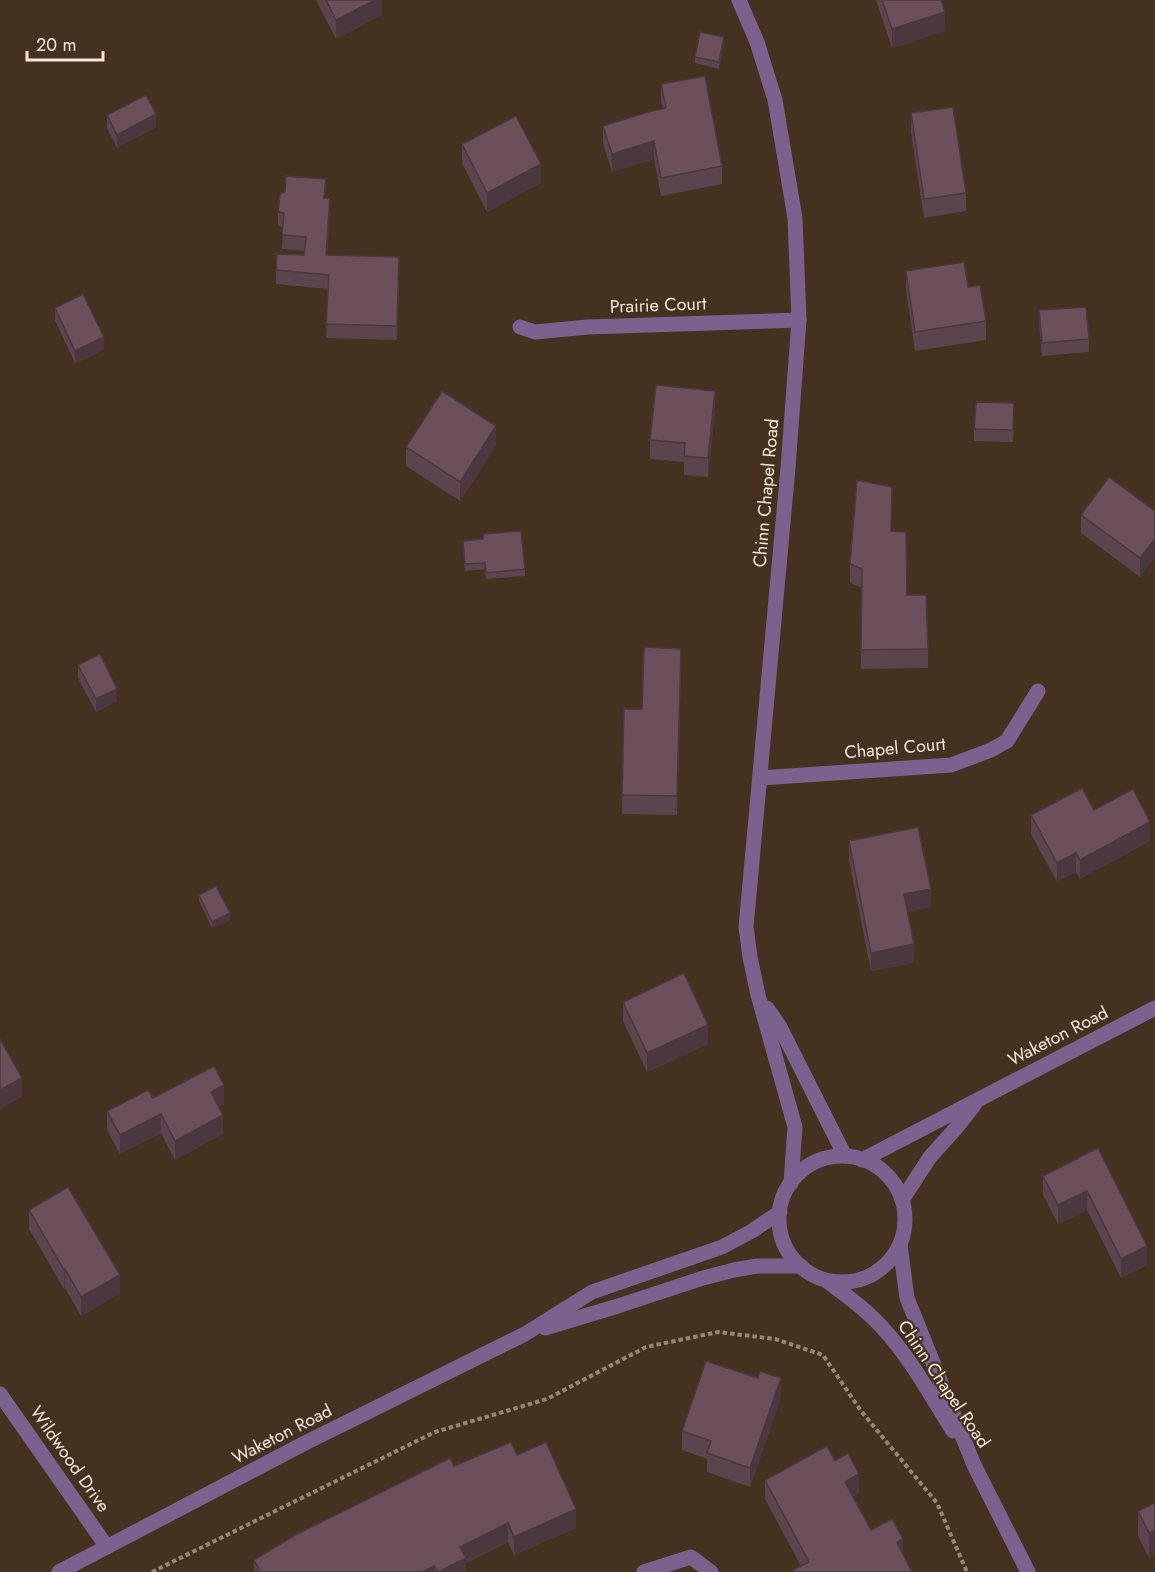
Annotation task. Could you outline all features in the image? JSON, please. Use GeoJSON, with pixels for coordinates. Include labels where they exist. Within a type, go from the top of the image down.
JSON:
{"type":"FeatureCollection","features":[{"type":"Feature","properties":{"kind":"street","name":"Chinn Chapel Road"},"geometry":{"type":"LineString","coordinates":[[740,0],[757,42],[774,100],[795,218],[799,320],[788,468],[746,927],[758,995],[795,1126],[791,1183]]}},
{"type":"Feature","properties":{"kind":"street","name":"Prairie Court"},"geometry":{"type":"LineString","coordinates":[[520,327],[536,332],[588,327],[799,320]]}},
{"type":"Feature","properties":{"kind":"street","name":"Chapel Court"},"geometry":{"type":"LineString","coordinates":[[760,777],[951,765],[992,750],[1008,741],[1038,691]]}},
{"type":"Feature","properties":{"kind":"street","name":"Chinn Chapel Road"},"geometry":{"type":"LineString","coordinates":[[758,995],[780,1027],[844,1156]]}},
{"type":"Feature","properties":{"kind":"street","name":"Waketon Road"},"geometry":{"type":"LineString","coordinates":[[862,1160],[1155,1008]]}},
{"type":"Feature","properties":{"kind":"street","name":"Waketon Road"},"geometry":{"type":"LineString","coordinates":[[902,1200],[930,1157],[978,1100]]}},
{"type":"Feature","properties":{"kind":"street"},"geometry":{"type":"LineString","coordinates":[[844,1156],[862,1160],[874,1164],[896,1186],[905,1215],[900,1245],[881,1269],[867,1276],[854,1281],[826,1280],[801,1266],[791,1256],[784,1243],[780,1228],[783,1197],[801,1171],[815,1163],[844,1156]]}},
{"type":"Feature","properties":{"kind":"street","name":"Waketon Road"},"geometry":{"type":"LineString","coordinates":[[59,1572],[305,1443],[525,1334],[592,1292],[722,1247],[752,1231],[780,1212]]}},
{"type":"Feature","properties":{"kind":"street","name":"Chinn Chapel Road"},"geometry":{"type":"LineString","coordinates":[[900,1245],[907,1298],[974,1464],[1028,1572]]}},
{"type":"Feature","properties":{"kind":"street","name":"Waketon Road"},"geometry":{"type":"LineString","coordinates":[[525,1334],[734,1270],[757,1266],[801,1266]]}},
{"type":"Feature","properties":{"kind":"street","name":"Chinn Chapel Road"},"geometry":{"type":"LineString","coordinates":[[826,1280],[873,1317],[893,1339],[916,1371],[974,1464]]}},
{"type":"Feature","properties":{"kind":"street","name":"Wildwood Drive"},"geometry":{"type":"LineString","coordinates":[[0,1394],[107,1547]]}},
{"type":"Feature","properties":{"kind":"street"},"geometry":{"type":"LineString","coordinates":[[644,1572],[691,1557],[711,1572]]}},
{"type":"Feature","properties":{"kind":"path"},"geometry":{"type":"LineString","coordinates":[[152,1572],[435,1432],[547,1400],[646,1347],[718,1332],[775,1339],[823,1355],[861,1411],[937,1503],[967,1572]]}},
{"type":"Feature","properties":{"kind":"building"},"geometry":{"type":"Polygon","coordinates":[[[326,0],[375,0],[336,20],[326,0]]]}},
{"type":"Feature","properties":{"kind":"building"},"geometry":{"type":"Polygon","coordinates":[[[882,0],[941,0],[945,12],[892,29],[882,0]]]}},
{"type":"Feature","properties":{"kind":"building"},"geometry":{"type":"Polygon","coordinates":[[[700,32],[724,37],[719,62],[695,57],[700,32]]]}},
{"type":"Feature","properties":{"kind":"building"},"geometry":{"type":"Polygon","coordinates":[[[705,76],[722,166],[661,178],[654,141],[612,154],[603,126],[666,108],[661,84],[705,76]]]}},
{"type":"Feature","properties":{"kind":"building"},"geometry":{"type":"Polygon","coordinates":[[[146,95],[156,114],[117,135],[107,115],[146,95]]]}},
{"type":"Feature","properties":{"kind":"building"},"geometry":{"type":"Polygon","coordinates":[[[953,107],[966,193],[924,199],[911,113],[953,107]]]}},
{"type":"Feature","properties":{"kind":"building"},"geometry":{"type":"Polygon","coordinates":[[[516,116],[541,164],[487,193],[462,144],[516,116]]]}},
{"type":"Feature","properties":{"kind":"building"},"geometry":{"type":"Polygon","coordinates":[[[286,176],[326,179],[324,198],[330,198],[326,255],[399,257],[397,326],[326,324],[329,275],[276,270],[277,254],[304,255],[306,237],[282,235],[284,213],[278,212],[280,194],[285,192],[286,176]]]}},
{"type":"Feature","properties":{"kind":"building"},"geometry":{"type":"Polygon","coordinates":[[[964,262],[968,287],[980,285],[986,321],[915,332],[906,271],[964,262]]]}},
{"type":"Feature","properties":{"kind":"building"},"geometry":{"type":"Polygon","coordinates":[[[83,294],[104,337],[75,351],[55,308],[83,294]]]}},
{"type":"Feature","properties":{"kind":"building"},"geometry":{"type":"Polygon","coordinates":[[[1086,307],[1089,339],[1042,343],[1039,310],[1086,307]]]}},
{"type":"Feature","properties":{"kind":"building"},"geometry":{"type":"Polygon","coordinates":[[[656,385],[715,391],[708,458],[684,456],[685,443],[650,440],[656,385]]]}},
{"type":"Feature","properties":{"kind":"building"},"geometry":{"type":"Polygon","coordinates":[[[442,391],[496,426],[460,482],[406,447],[442,391]]]}},
{"type":"Feature","properties":{"kind":"building"},"geometry":{"type":"Polygon","coordinates":[[[976,402],[1014,403],[1013,430],[974,429],[976,402]]]}},
{"type":"Feature","properties":{"kind":"building"},"geometry":{"type":"Polygon","coordinates":[[[1109,477],[1155,511],[1155,539],[1140,558],[1081,515],[1109,477]]]}},
{"type":"Feature","properties":{"kind":"building"},"geometry":{"type":"Polygon","coordinates":[[[857,480],[892,487],[891,531],[906,532],[907,595],[926,595],[928,649],[861,650],[862,569],[850,564],[857,480]]]}},
{"type":"Feature","properties":{"kind":"building"},"geometry":{"type":"Polygon","coordinates":[[[521,531],[525,569],[486,573],[485,563],[465,564],[463,541],[483,539],[483,534],[521,531]]]}},
{"type":"Feature","properties":{"kind":"building"},"geometry":{"type":"Polygon","coordinates":[[[644,647],[681,649],[677,796],[622,795],[624,709],[642,709],[644,647]]]}},
{"type":"Feature","properties":{"kind":"building"},"geometry":{"type":"Polygon","coordinates":[[[100,654],[117,689],[96,699],[78,665],[100,654]]]}},
{"type":"Feature","properties":{"kind":"building"},"geometry":{"type":"Polygon","coordinates":[[[1082,788],[1094,810],[1133,789],[1150,822],[1080,860],[1076,853],[1057,863],[1031,815],[1082,788]]]}},
{"type":"Feature","properties":{"kind":"building"},"geometry":{"type":"Polygon","coordinates":[[[918,827],[931,889],[904,894],[914,944],[871,953],[849,841],[918,827]]]}},
{"type":"Feature","properties":{"kind":"building"},"geometry":{"type":"Polygon","coordinates":[[[216,886],[230,913],[212,922],[199,895],[216,886]]]}},
{"type":"Feature","properties":{"kind":"building"},"geometry":{"type":"Polygon","coordinates":[[[684,973],[708,1025],[647,1053],[623,1002],[684,973]]]}},
{"type":"Feature","properties":{"kind":"building"},"geometry":{"type":"Polygon","coordinates":[[[0,1039],[22,1078],[0,1090],[0,1039]]]}},
{"type":"Feature","properties":{"kind":"building"},"geometry":{"type":"Polygon","coordinates":[[[214,1066],[224,1085],[211,1092],[223,1115],[175,1141],[161,1114],[120,1135],[107,1111],[148,1090],[153,1098],[214,1066]]]}},
{"type":"Feature","properties":{"kind":"building"},"geometry":{"type":"Polygon","coordinates":[[[1098,1148],[1147,1246],[1121,1259],[1087,1191],[1058,1205],[1043,1176],[1098,1148]]]}},
{"type":"Feature","properties":{"kind":"building"},"geometry":{"type":"Polygon","coordinates":[[[68,1187],[120,1275],[81,1297],[29,1210],[68,1187]]]}},
{"type":"Feature","properties":{"kind":"building"},"geometry":{"type":"Polygon","coordinates":[[[706,1361],[758,1378],[760,1371],[781,1378],[750,1468],[707,1453],[711,1441],[682,1431],[706,1361]]]}},
{"type":"Feature","properties":{"kind":"building"},"geometry":{"type":"Polygon","coordinates":[[[511,1442],[517,1455],[546,1442],[576,1509],[514,1537],[508,1523],[460,1547],[466,1558],[438,1572],[434,1566],[422,1572],[255,1572],[259,1569],[254,1560],[295,1535],[450,1458],[454,1466],[511,1442]]]}},
{"type":"Feature","properties":{"kind":"building"},"geometry":{"type":"Polygon","coordinates":[[[827,1446],[835,1461],[848,1453],[859,1474],[845,1482],[871,1530],[892,1519],[903,1539],[897,1542],[912,1572],[794,1572],[793,1570],[809,1562],[765,1480],[827,1446]]]}},
{"type":"Feature","properties":{"kind":"building"},"geometry":{"type":"Polygon","coordinates":[[[1155,1503],[1155,1530],[1149,1533],[1138,1511],[1155,1503]]]}}]}
